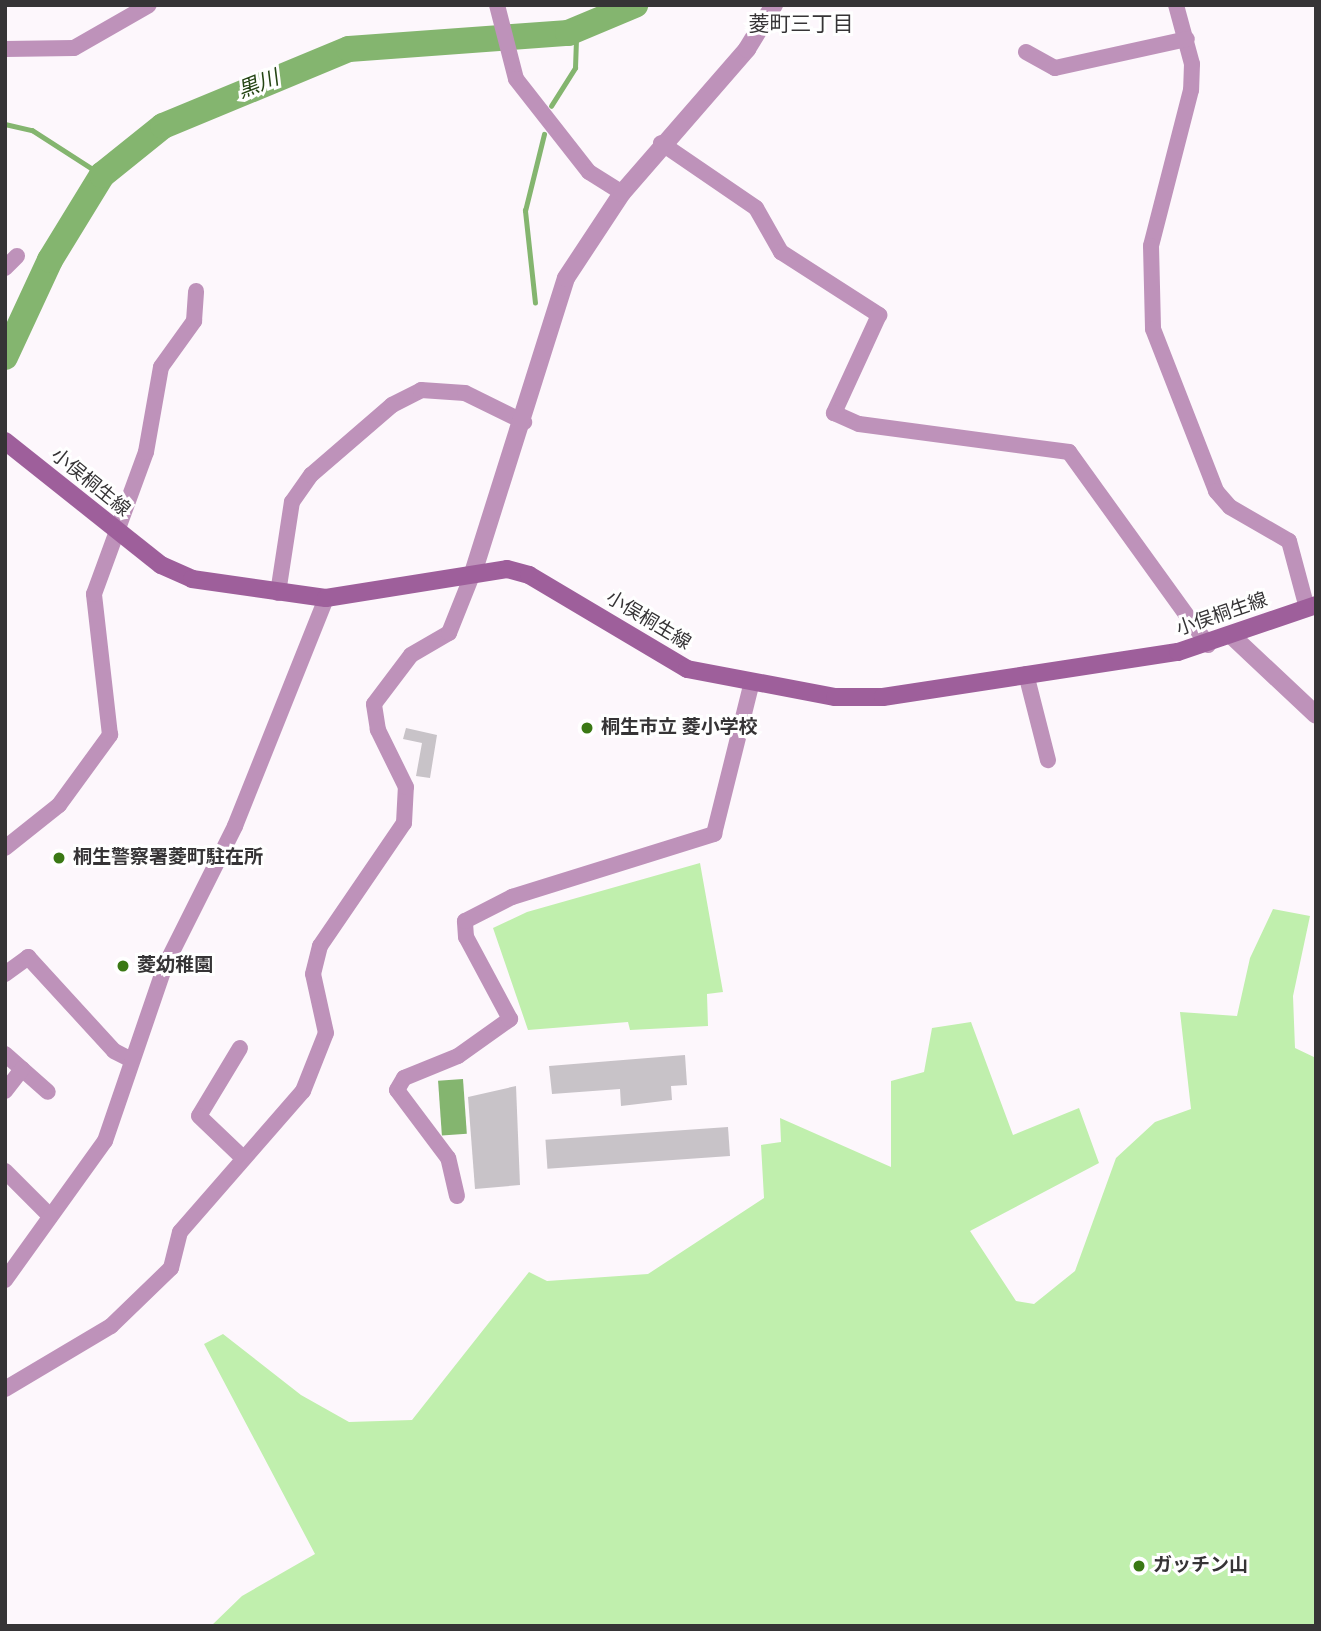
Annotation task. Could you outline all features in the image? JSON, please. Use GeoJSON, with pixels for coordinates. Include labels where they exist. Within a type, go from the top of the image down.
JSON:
{"type":"FeatureCollection","features":[{"type":"Feature","properties":{"kind":"main road","name":"小俣桐生線"},"geometry":{"type":"LineString","coordinates":[[5,441],[118,533],[176,573],[278,593],[326,598],[507,569],[529,575],[677,665],[751,686],[883,697],[1208,645],[1311,606]]}},
{"type":"Feature","properties":{"kind":"street"},"geometry":{"type":"LineString","coordinates":[[5,49],[74,48],[149,5]]}},
{"type":"Feature","properties":{"kind":"street"},"geometry":{"type":"LineString","coordinates":[[497,5],[498,30],[516,79],[589,172],[622,193]]}},
{"type":"Feature","properties":{"kind":"street"},"geometry":{"type":"LineString","coordinates":[[5,1389],[111,1326],[161,1278],[176,1259],[180,1232],[312,1075],[326,1034],[313,974],[320,946],[403,830],[406,787],[379,730],[374,704],[411,655],[449,633],[473,573],[524,422],[566,278],[622,193],[661,143],[747,49],[774,5]]}},
{"type":"Feature","properties":{"kind":"street"},"geometry":{"type":"LineString","coordinates":[[1176,5],[1187,39],[1191,90],[1152,246],[1153,329],[1216,491],[1230,508],[1289,541],[1311,606]]}},
{"type":"Feature","properties":{"kind":"street"},"geometry":{"type":"LineString","coordinates":[[1026,51],[1055,68],[1187,39]]}},
{"type":"Feature","properties":{"kind":"street"},"geometry":{"type":"LineString","coordinates":[[661,143],[756,208],[781,252],[879,315],[834,413],[859,424],[1069,452],[1208,645]]}},
{"type":"Feature","properties":{"kind":"street"},"geometry":{"type":"LineString","coordinates":[[5,268],[17,256]]}},
{"type":"Feature","properties":{"kind":"street"},"geometry":{"type":"LineString","coordinates":[[5,848],[59,805],[110,735],[93,603],[152,431],[160,367],[194,321],[196,291]]}},
{"type":"Feature","properties":{"kind":"street"},"geometry":{"type":"LineString","coordinates":[[278,593],[292,502],[312,475],[392,405],[421,390],[465,393],[524,422]]}},
{"type":"Feature","properties":{"kind":"street"},"geometry":{"type":"LineString","coordinates":[[5,1280],[105,1141],[164,965],[230,837],[326,598]]}},
{"type":"Feature","properties":{"kind":"street"},"geometry":{"type":"LineString","coordinates":[[1232,636],[1316,715]]}},
{"type":"Feature","properties":{"kind":"street"},"geometry":{"type":"LineString","coordinates":[[1027,674],[1048,760]]}},
{"type":"Feature","properties":{"kind":"street"},"geometry":{"type":"LineString","coordinates":[[457,1196],[448,1157],[397,1090],[404,1078],[458,1056],[510,1019],[466,937],[465,921],[512,897],[714,834],[751,686]]}},
{"type":"Feature","properties":{"kind":"street"},"geometry":{"type":"LineString","coordinates":[[5,974],[28,957],[114,1051],[132,1060]]}},
{"type":"Feature","properties":{"kind":"street"},"geometry":{"type":"LineString","coordinates":[[240,1048],[199,1116],[243,1158]]}},
{"type":"Feature","properties":{"kind":"street"},"geometry":{"type":"LineString","coordinates":[[5,1054],[48,1093]]}},
{"type":"Feature","properties":{"kind":"street"},"geometry":{"type":"LineString","coordinates":[[5,1091],[22,1069]]}},
{"type":"Feature","properties":{"kind":"street"},"geometry":{"type":"LineString","coordinates":[[5,1171],[50,1216]]}},
{"type":"Feature","properties":{"kind":"shaded area"},"geometry":{"type":"Polygon","coordinates":[[[700,863],[723,992],[707,994],[708,1026],[630,1030],[628,1022],[528,1030],[493,928],[527,912],[700,863]]]}},
{"type":"Feature","properties":{"kind":"shaded area"},"geometry":{"type":"Polygon","coordinates":[[[1273,909],[1310,916],[1293,996],[1295,1048],[1316,1058],[1316,1626],[211,1626],[242,1596],[315,1554],[204,1344],[223,1334],[301,1395],[349,1422],[412,1420],[529,1272],[547,1281],[648,1274],[764,1198],[761,1145],[781,1142],[780,1118],[891,1167],[891,1081],[924,1072],[932,1028],[971,1022],[1013,1135],[1079,1108],[1099,1163],[970,1231],[1016,1301],[1034,1304],[1075,1271],[1116,1158],[1155,1122],[1191,1109],[1180,1012],[1237,1016],[1250,958],[1273,909]]]}},
{"type":"Feature","properties":{"kind":"shaded area"},"geometry":{"type":"Polygon","coordinates":[[[463,1079],[467,1134],[442,1136],[438,1081],[463,1079]]]}},
{"type":"Feature","properties":{"kind":"building"},"geometry":{"type":"Polygon","coordinates":[[[406,728],[437,735],[430,778],[416,776],[422,743],[403,739],[406,728]]]}},
{"type":"Feature","properties":{"kind":"building"},"geometry":{"type":"Polygon","coordinates":[[[685,1055],[687,1085],[671,1086],[672,1100],[621,1106],[620,1089],[552,1094],[549,1066],[685,1055]]]}},
{"type":"Feature","properties":{"kind":"building"},"geometry":{"type":"Polygon","coordinates":[[[516,1086],[520,1185],[475,1189],[468,1097],[516,1086]]]}},
{"type":"Feature","properties":{"kind":"building"},"geometry":{"type":"Polygon","coordinates":[[[728,1127],[730,1156],[547,1169],[545,1140],[728,1127]]]}},
{"type":"Feature","properties":{"kind":"waterway","name":"黒川"},"geometry":{"type":"LineString","coordinates":[[5,357],[50,260],[102,175],[163,126],[349,49],[568,33],[635,5]]}},
{"type":"Feature","properties":{"kind":"waterway"},"geometry":{"type":"LineString","coordinates":[[551,106],[575,68],[576,31]]}},
{"type":"Feature","properties":{"kind":"waterway"},"geometry":{"type":"LineString","coordinates":[[5,124],[32,130],[102,175]]}},
{"type":"Feature","properties":{"kind":"waterway"},"geometry":{"type":"LineString","coordinates":[[535,303],[525,211],[544,134]]}},
{"type":"Feature","properties":{"kind":"place","name":"桐生市立 菱小学校"},"geometry":{"type":"Point","coordinates":[587,728]}},
{"type":"Feature","properties":{"kind":"place","name":"桐生警察署菱町駐在所"},"geometry":{"type":"Point","coordinates":[59,858]}},
{"type":"Feature","properties":{"kind":"place","name":"菱幼稚園"},"geometry":{"type":"Point","coordinates":[123,966]}},
{"type":"Feature","properties":{"kind":"place","name":"ガッチン山"},"geometry":{"type":"Point","coordinates":[1139,1566]}},
{"type":"Feature","properties":{"kind":"district","name":"菱町三丁目"},"geometry":{"type":"Point","coordinates":[801,24]}}]}
